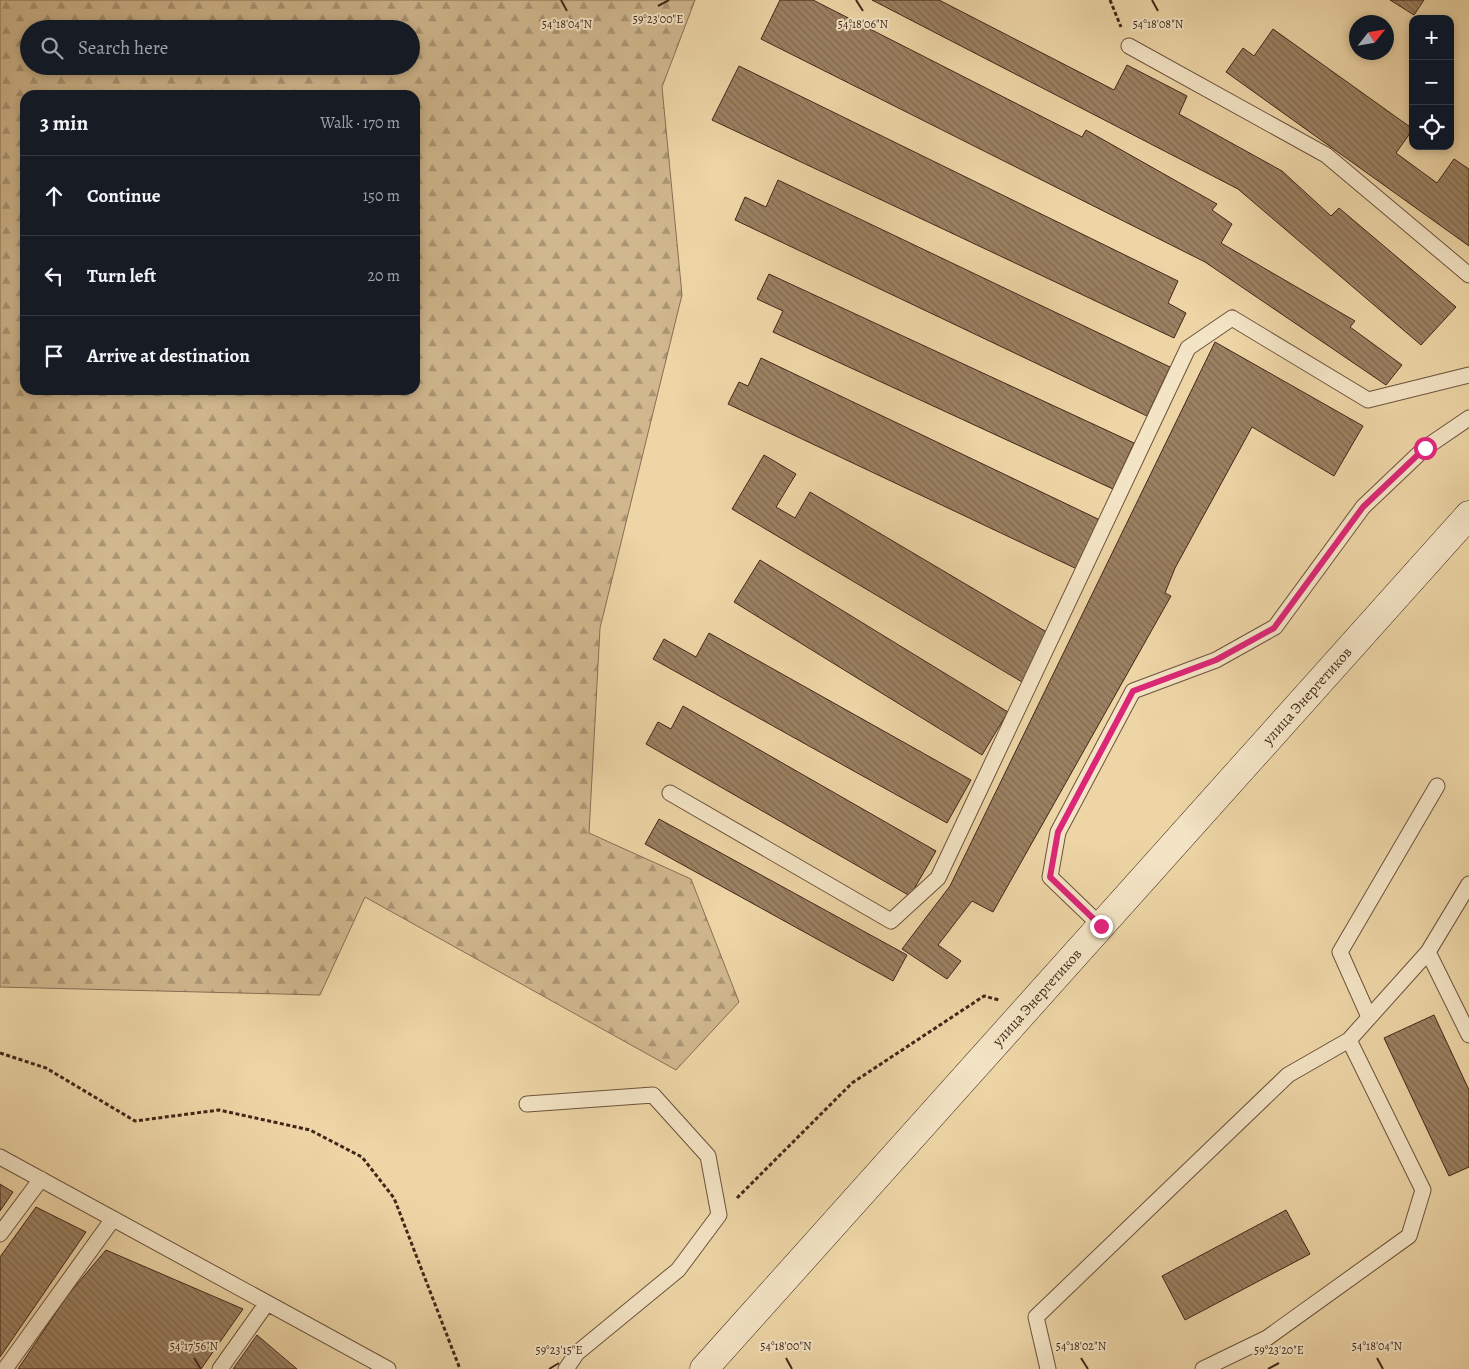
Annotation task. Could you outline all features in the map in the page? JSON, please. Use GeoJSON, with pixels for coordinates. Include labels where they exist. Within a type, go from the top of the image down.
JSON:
{"type":"FeatureCollection","features":[{"type":"Feature","properties":{"kind":"main road","name":"улица Энергетиков"},"geometry":{"type":"LineString","coordinates":[[704,1369],[1469,515]]}},
{"type":"Feature","properties":{"kind":"lane"},"geometry":{"type":"LineString","coordinates":[[1129,46],[1326,155],[1469,275]]}},
{"type":"Feature","properties":{"kind":"lane"},"geometry":{"type":"LineString","coordinates":[[670,793],[891,921],[938,878],[1188,348],[1232,318],[1368,400],[1469,375]]}},
{"type":"Feature","properties":{"kind":"lane"},"geometry":{"type":"LineString","coordinates":[[1101,926],[1050,877],[1058,832],[1133,691],[1216,660],[1274,628],[1363,507],[1425,448],[1469,418]]}},
{"type":"Feature","properties":{"kind":"lane"},"geometry":{"type":"LineString","coordinates":[[1369,1017],[1340,952],[1437,786]]}},
{"type":"Feature","properties":{"kind":"lane"},"geometry":{"type":"LineString","coordinates":[[1048,1369],[1036,1317],[1288,1075],[1349,1040],[1428,952],[1469,884]]}},
{"type":"Feature","properties":{"kind":"lane"},"geometry":{"type":"LineString","coordinates":[[1428,952],[1469,1035]]}},
{"type":"Feature","properties":{"kind":"lane"},"geometry":{"type":"LineString","coordinates":[[1203,1369],[1267,1338],[1409,1236],[1423,1190],[1349,1040]]}},
{"type":"Feature","properties":{"kind":"lane"},"geometry":{"type":"LineString","coordinates":[[527,1104],[653,1094],[708,1156],[719,1215],[678,1270],[577,1353],[566,1369]]}},
{"type":"Feature","properties":{"kind":"lane"},"geometry":{"type":"LineString","coordinates":[[0,1157],[388,1369]]}},
{"type":"Feature","properties":{"kind":"lane"},"geometry":{"type":"LineString","coordinates":[[0,1234],[41,1179]]}},
{"type":"Feature","properties":{"kind":"lane"},"geometry":{"type":"LineString","coordinates":[[5,1369],[113,1219]]}},
{"type":"Feature","properties":{"kind":"lane"},"geometry":{"type":"LineString","coordinates":[[220,1369],[267,1303]]}},
{"type":"Feature","properties":{"kind":"path"},"geometry":{"type":"LineString","coordinates":[[1110,0],[1129,46]]}},
{"type":"Feature","properties":{"kind":"path"},"geometry":{"type":"LineString","coordinates":[[719,1215],[852,1083],[984,996],[1028,1007]]}},
{"type":"Feature","properties":{"kind":"path"},"geometry":{"type":"LineString","coordinates":[[0,1053],[46,1068],[134,1121],[219,1110],[310,1130],[362,1157],[394,1198],[460,1369]]}},
{"type":"Feature","properties":{"kind":"green space"},"geometry":{"type":"Polygon","coordinates":[[[0,0],[695,0],[662,87],[682,295],[600,628],[589,833],[691,879],[739,1002],[676,1070],[365,897],[320,995],[0,987],[0,0]]]}},
{"type":"Feature","properties":{"kind":"building"},"geometry":{"type":"Polygon","coordinates":[[[780,0],[813,0],[1082,137],[1086,130],[1217,204],[1212,210],[1232,224],[1221,243],[1355,321],[1350,327],[1402,365],[1386,385],[1205,262],[761,39],[780,0]]]}},
{"type":"Feature","properties":{"kind":"building"},"geometry":{"type":"Polygon","coordinates":[[[872,0],[939,0],[1114,90],[1127,65],[1187,96],[1179,114],[1282,171],[1331,216],[1339,208],[1456,307],[1421,345],[1238,189],[872,0]]]}},
{"type":"Feature","properties":{"kind":"building"},"geometry":{"type":"Polygon","coordinates":[[[1390,0],[1424,0],[1414,15],[1390,0]]]}},
{"type":"Feature","properties":{"kind":"building"},"geometry":{"type":"Polygon","coordinates":[[[1273,29],[1409,126],[1409,135],[1396,153],[1437,183],[1454,159],[1469,169],[1469,246],[1226,72],[1243,48],[1254,56],[1273,29]]]}},
{"type":"Feature","properties":{"kind":"building"},"geometry":{"type":"Polygon","coordinates":[[[739,66],[1178,281],[1168,303],[1186,313],[1174,338],[712,120],[739,66]]]}},
{"type":"Feature","properties":{"kind":"building"},"geometry":{"type":"Polygon","coordinates":[[[778,180],[1170,367],[1147,416],[735,220],[745,197],[766,207],[778,180]]]}},
{"type":"Feature","properties":{"kind":"building"},"geometry":{"type":"Polygon","coordinates":[[[769,274],[1134,443],[1113,489],[773,332],[783,311],[757,299],[769,274]]]}},
{"type":"Feature","properties":{"kind":"building"},"geometry":{"type":"Polygon","coordinates":[[[1215,342],[1363,426],[1334,476],[1252,427],[1175,568],[1165,593],[1171,596],[993,912],[972,901],[938,945],[961,961],[947,979],[902,949],[950,886],[1215,342]]]}},
{"type":"Feature","properties":{"kind":"building"},"geometry":{"type":"Polygon","coordinates":[[[761,358],[1100,520],[1077,569],[728,404],[739,382],[748,386],[761,358]]]}},
{"type":"Feature","properties":{"kind":"building"},"geometry":{"type":"Polygon","coordinates":[[[764,455],[796,474],[776,507],[795,518],[810,492],[1050,634],[1022,682],[732,509],[764,455]]]}},
{"type":"Feature","properties":{"kind":"building"},"geometry":{"type":"Polygon","coordinates":[[[760,560],[1008,712],[982,755],[734,602],[760,560]]]}},
{"type":"Feature","properties":{"kind":"building"},"geometry":{"type":"Polygon","coordinates":[[[709,633],[971,780],[947,823],[653,659],[664,639],[696,657],[709,633]]]}},
{"type":"Feature","properties":{"kind":"building"},"geometry":{"type":"Polygon","coordinates":[[[683,706],[936,851],[910,896],[646,744],[658,722],[671,729],[683,706]]]}},
{"type":"Feature","properties":{"kind":"building"},"geometry":{"type":"Polygon","coordinates":[[[659,819],[907,955],[893,981],[645,844],[659,819]]]}},
{"type":"Feature","properties":{"kind":"building"},"geometry":{"type":"Polygon","coordinates":[[[1434,1015],[1469,1090],[1469,1167],[1449,1176],[1384,1038],[1434,1015]]]}},
{"type":"Feature","properties":{"kind":"building"},"geometry":{"type":"Polygon","coordinates":[[[0,1184],[13,1192],[0,1211],[0,1184]]]}},
{"type":"Feature","properties":{"kind":"building"},"geometry":{"type":"Polygon","coordinates":[[[36,1207],[86,1232],[0,1357],[0,1257],[36,1207]]]}},
{"type":"Feature","properties":{"kind":"building"},"geometry":{"type":"Polygon","coordinates":[[[1286,1210],[1310,1254],[1185,1320],[1162,1276],[1286,1210]]]}},
{"type":"Feature","properties":{"kind":"building"},"geometry":{"type":"Polygon","coordinates":[[[106,1250],[243,1309],[201,1369],[18,1369],[67,1296],[106,1250]]]}},
{"type":"Feature","properties":{"kind":"building"},"geometry":{"type":"Polygon","coordinates":[[[257,1335],[297,1369],[233,1369],[257,1335]]]}},
{"type":"Feature","properties":{"kind":"route"},"geometry":{"type":"LineString","coordinates":[[1101,926],[1050,877],[1058,832],[1133,691],[1216,660],[1274,628],[1363,507],[1425,448]]}}]}
